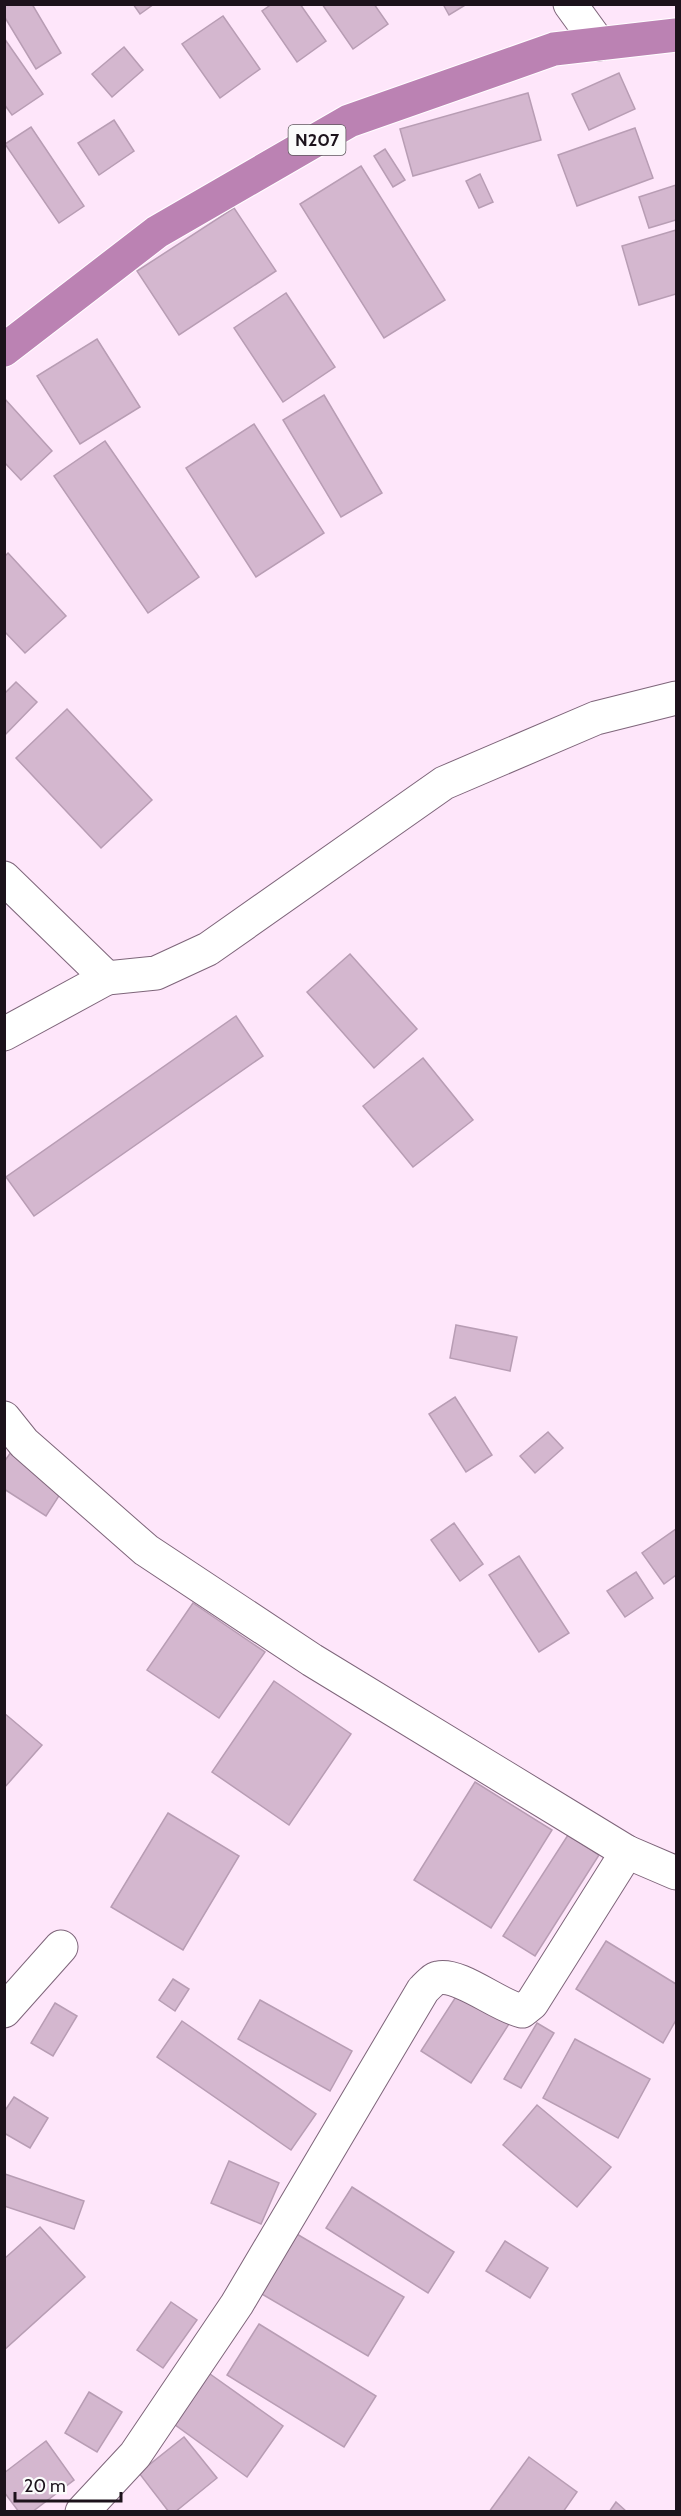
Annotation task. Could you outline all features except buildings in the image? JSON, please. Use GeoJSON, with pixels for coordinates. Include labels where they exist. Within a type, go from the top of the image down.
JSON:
{"type":"FeatureCollection","features":[{"type":"Feature","properties":{"kind":"highway","name":"N207"},"geometry":{"type":"LineString","coordinates":[[4,350],[157,232],[349,121],[554,49],[676,35]]}},
{"type":"Feature","properties":{"kind":"street"},"geometry":{"type":"LineString","coordinates":[[570,4],[599,44]]}},
{"type":"Feature","properties":{"kind":"street"},"geometry":{"type":"LineString","coordinates":[[4,1034],[107,978],[156,973],[208,949],[444,783],[596,718],[676,698]]}},
{"type":"Feature","properties":{"kind":"street"},"geometry":{"type":"LineString","coordinates":[[4,878],[107,978]]}},
{"type":"Feature","properties":{"kind":"street"},"geometry":{"type":"LineString","coordinates":[[4,1418],[24,1443],[146,1550],[312,1660],[627,1852],[676,1874]]}},
{"type":"Feature","properties":{"kind":"street"},"geometry":{"type":"LineString","coordinates":[[82,2511],[135,2455],[237,2304],[423,1990],[437,1978],[453,1978],[510,2008],[522,2011],[532,2003],[627,1852]]}},
{"type":"Feature","properties":{"kind":"street"},"geometry":{"type":"LineString","coordinates":[[4,2010],[61,1947]]}}]}
